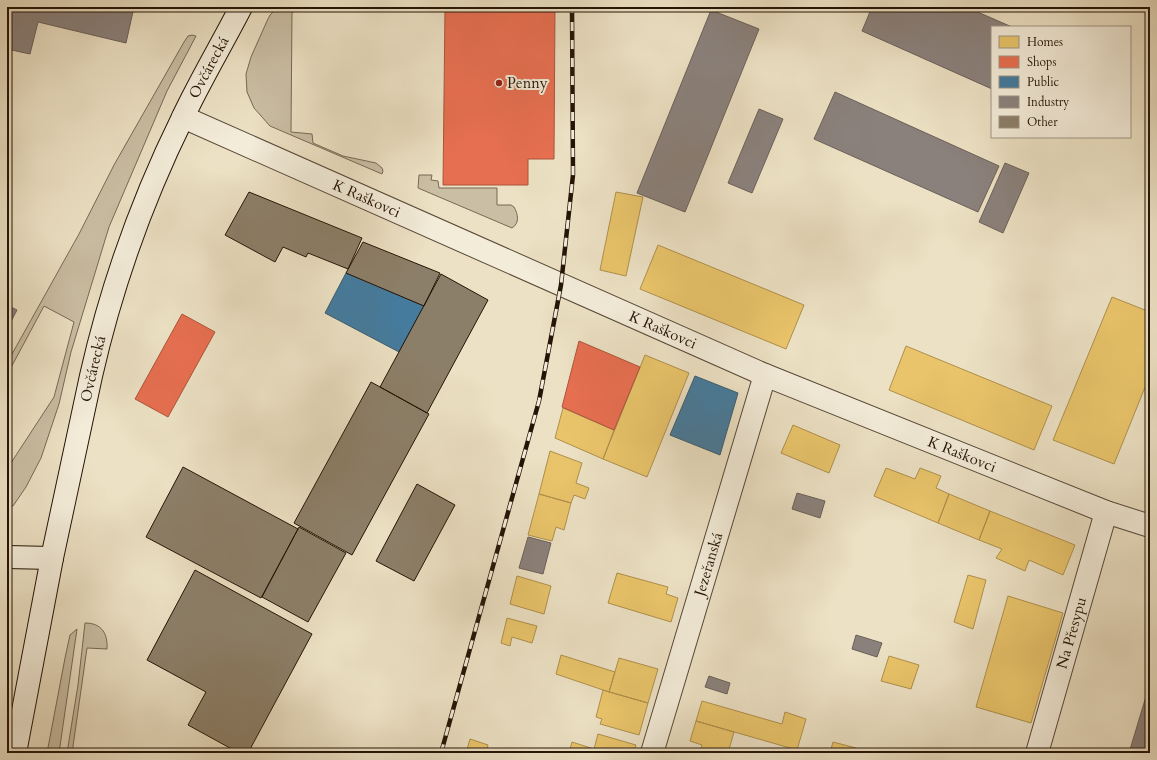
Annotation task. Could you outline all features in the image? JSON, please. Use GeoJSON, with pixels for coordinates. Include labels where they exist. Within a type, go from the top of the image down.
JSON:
{"type":"FeatureCollection","features":[{"type":"Feature","properties":{"kind":"street","name":"Ovčárecká"},"geometry":{"type":"LineString","coordinates":[[15,753],[52,558],[95,357],[122,267],[153,184],[183,116],[241,7]]}},
{"type":"Feature","properties":{"kind":"street","name":"K Raškovci"},"geometry":{"type":"LineString","coordinates":[[183,116],[765,375],[1106,512],[1150,526]]}},
{"type":"Feature","properties":{"kind":"street","name":"Jezeřanská"},"geometry":{"type":"LineString","coordinates":[[652,753],[765,375]]}},
{"type":"Feature","properties":{"kind":"street","name":"Na Přesypu"},"geometry":{"type":"LineString","coordinates":[[1037,753],[1106,512]]}},
{"type":"Feature","properties":{"kind":"street"},"geometry":{"type":"LineString","coordinates":[[7,557],[52,558]]}},
{"type":"Feature","properties":{"kind":"shaded area"},"geometry":{"type":"Polygon","coordinates":[[[278,7],[298,7],[297,11],[292,12],[291,132],[312,134],[313,143],[343,156],[376,163],[382,168],[382,174],[270,126],[254,108],[247,92],[246,74],[251,57],[267,21],[270,15],[278,7]]]}},
{"type":"Feature","properties":{"kind":"shaded area"},"geometry":{"type":"Polygon","coordinates":[[[188,36],[196,36],[167,91],[109,227],[71,352],[59,404],[41,458],[26,487],[13,506],[7,507],[7,469],[54,397],[74,322],[44,306],[7,375],[7,363],[79,234],[114,165],[184,42],[188,36]]]}},
{"type":"Feature","properties":{"kind":"shaded area"},"geometry":{"type":"Polygon","coordinates":[[[419,175],[432,175],[431,180],[438,181],[439,188],[497,188],[497,205],[511,205],[514,207],[517,215],[515,226],[512,228],[418,188],[419,175]]]}},
{"type":"Feature","properties":{"kind":"shaded area"},"geometry":{"type":"Polygon","coordinates":[[[85,623],[96,625],[103,630],[107,649],[87,648],[72,753],[67,753],[78,685],[85,623]]]}},
{"type":"Feature","properties":{"kind":"shaded area"},"geometry":{"type":"Polygon","coordinates":[[[77,629],[59,753],[47,753],[70,635],[77,629]]]}},
{"type":"Feature","properties":{"kind":"building: Homes"},"geometry":{"type":"Polygon","coordinates":[[[616,192],[643,197],[626,276],[600,270],[616,192]]]}},
{"type":"Feature","properties":{"kind":"building: Homes"},"geometry":{"type":"Polygon","coordinates":[[[658,245],[804,305],[786,349],[640,289],[658,245]]]}},
{"type":"Feature","properties":{"kind":"building: Homes"},"geometry":{"type":"Polygon","coordinates":[[[1112,297],[1150,312],[1150,375],[1114,464],[1053,440],[1112,297]]]}},
{"type":"Feature","properties":{"kind":"building: Homes"},"geometry":{"type":"Polygon","coordinates":[[[906,346],[1052,406],[1034,450],[889,390],[906,346]]]}},
{"type":"Feature","properties":{"kind":"building: Homes"},"geometry":{"type":"Polygon","coordinates":[[[645,355],[689,373],[647,477],[603,459],[645,355]]]}},
{"type":"Feature","properties":{"kind":"building: Homes"},"geometry":{"type":"Polygon","coordinates":[[[563,408],[614,430],[603,459],[555,438],[563,408]]]}},
{"type":"Feature","properties":{"kind":"building: Homes"},"geometry":{"type":"Polygon","coordinates":[[[793,425],[840,445],[829,473],[781,453],[793,425]]]}},
{"type":"Feature","properties":{"kind":"building: Homes"},"geometry":{"type":"Polygon","coordinates":[[[550,451],[582,463],[576,483],[589,488],[585,499],[574,495],[571,503],[539,494],[550,451]]]}},
{"type":"Feature","properties":{"kind":"building: Homes"},"geometry":{"type":"Polygon","coordinates":[[[886,468],[915,479],[920,468],[941,476],[936,488],[949,494],[938,523],[874,496],[886,468]]]}},
{"type":"Feature","properties":{"kind":"building: Homes"},"geometry":{"type":"Polygon","coordinates":[[[539,494],[571,503],[564,530],[556,527],[552,541],[528,535],[539,494]]]}},
{"type":"Feature","properties":{"kind":"building: Homes"},"geometry":{"type":"Polygon","coordinates":[[[949,494],[990,511],[979,540],[938,523],[949,494]]]}},
{"type":"Feature","properties":{"kind":"building: Homes"},"geometry":{"type":"Polygon","coordinates":[[[990,511],[1075,545],[1063,575],[1029,560],[1025,571],[996,558],[1002,549],[979,540],[990,511]]]}},
{"type":"Feature","properties":{"kind":"building: Homes"},"geometry":{"type":"Polygon","coordinates":[[[617,573],[668,587],[666,594],[678,598],[671,622],[608,603],[617,573]]]}},
{"type":"Feature","properties":{"kind":"building: Homes"},"geometry":{"type":"Polygon","coordinates":[[[968,575],[986,580],[973,629],[954,622],[968,575]]]}},
{"type":"Feature","properties":{"kind":"building: Homes"},"geometry":{"type":"Polygon","coordinates":[[[517,576],[551,586],[544,614],[510,604],[517,576]]]}},
{"type":"Feature","properties":{"kind":"building: Homes"},"geometry":{"type":"Polygon","coordinates":[[[1008,596],[1063,613],[1031,723],[976,707],[1008,596]]]}},
{"type":"Feature","properties":{"kind":"building: Homes"},"geometry":{"type":"Polygon","coordinates":[[[507,618],[537,626],[532,643],[512,637],[510,646],[501,643],[507,618]]]}},
{"type":"Feature","properties":{"kind":"building: Homes"},"geometry":{"type":"Polygon","coordinates":[[[561,655],[615,672],[609,692],[556,674],[561,655]]]}},
{"type":"Feature","properties":{"kind":"building: Homes"},"geometry":{"type":"Polygon","coordinates":[[[889,656],[919,665],[911,689],[881,681],[889,656]]]}},
{"type":"Feature","properties":{"kind":"building: Homes"},"geometry":{"type":"Polygon","coordinates":[[[619,658],[658,669],[648,703],[609,692],[619,658]]]}},
{"type":"Feature","properties":{"kind":"building: Homes"},"geometry":{"type":"Polygon","coordinates":[[[603,690],[648,703],[639,735],[600,724],[602,719],[596,717],[603,690]]]}},
{"type":"Feature","properties":{"kind":"building: Homes"},"geometry":{"type":"Polygon","coordinates":[[[702,701],[782,724],[785,712],[806,719],[797,750],[696,721],[702,701]]]}},
{"type":"Feature","properties":{"kind":"building: Homes"},"geometry":{"type":"Polygon","coordinates":[[[696,721],[734,732],[728,753],[700,752],[702,745],[690,741],[696,721]]]}},
{"type":"Feature","properties":{"kind":"building: Homes"},"geometry":{"type":"Polygon","coordinates":[[[598,734],[636,745],[633,753],[569,753],[572,742],[594,749],[598,734]]]}},
{"type":"Feature","properties":{"kind":"building: Homes"},"geometry":{"type":"Polygon","coordinates":[[[470,739],[488,745],[486,753],[466,753],[470,739]]]}},
{"type":"Feature","properties":{"kind":"building: Homes"},"geometry":{"type":"Polygon","coordinates":[[[833,742],[856,748],[855,753],[830,753],[833,742]]]}},
{"type":"Feature","properties":{"kind":"building: Shops","name":"Penny"},"geometry":{"type":"Polygon","coordinates":[[[445,7],[555,7],[554,159],[528,159],[528,185],[443,185],[445,7]]]}},
{"type":"Feature","properties":{"kind":"building: Shops"},"geometry":{"type":"Polygon","coordinates":[[[182,314],[215,332],[168,417],[135,399],[182,314]]]}},
{"type":"Feature","properties":{"kind":"building: Shops"},"geometry":{"type":"Polygon","coordinates":[[[579,341],[640,367],[614,430],[562,407],[579,341]]]}},
{"type":"Feature","properties":{"kind":"building: Public"},"geometry":{"type":"Polygon","coordinates":[[[346,273],[424,306],[399,352],[325,313],[346,273]]]}},
{"type":"Feature","properties":{"kind":"building: Public"},"geometry":{"type":"Polygon","coordinates":[[[695,376],[738,393],[720,455],[670,435],[695,376]]]}},
{"type":"Feature","properties":{"kind":"building: Industry"},"geometry":{"type":"Polygon","coordinates":[[[9,7],[134,7],[126,43],[38,22],[30,54],[7,49],[7,15],[9,7]]]}},
{"type":"Feature","properties":{"kind":"building: Industry"},"geometry":{"type":"Polygon","coordinates":[[[872,7],[966,7],[1010,26],[991,26],[991,89],[862,31],[872,7]]]}},
{"type":"Feature","properties":{"kind":"building: Industry"},"geometry":{"type":"Polygon","coordinates":[[[711,10],[759,29],[685,212],[637,193],[711,10]]]}},
{"type":"Feature","properties":{"kind":"building: Industry"},"geometry":{"type":"Polygon","coordinates":[[[835,92],[999,166],[978,212],[814,139],[835,92]]]}},
{"type":"Feature","properties":{"kind":"building: Industry"},"geometry":{"type":"Polygon","coordinates":[[[759,109],[783,119],[752,193],[728,183],[759,109]]]}},
{"type":"Feature","properties":{"kind":"building: Industry"},"geometry":{"type":"Polygon","coordinates":[[[1005,163],[1029,173],[1003,233],[979,222],[1005,163]]]}},
{"type":"Feature","properties":{"kind":"building: Industry"},"geometry":{"type":"Polygon","coordinates":[[[7,305],[17,310],[7,329],[7,305]]]}},
{"type":"Feature","properties":{"kind":"building: Industry"},"geometry":{"type":"Polygon","coordinates":[[[797,493],[825,501],[820,518],[792,509],[797,493]]]}},
{"type":"Feature","properties":{"kind":"building: Industry"},"geometry":{"type":"Polygon","coordinates":[[[528,537],[551,543],[543,574],[519,568],[528,537]]]}},
{"type":"Feature","properties":{"kind":"building: Industry"},"geometry":{"type":"Polygon","coordinates":[[[856,635],[882,643],[877,657],[852,649],[856,635]]]}},
{"type":"Feature","properties":{"kind":"building: Industry"},"geometry":{"type":"Polygon","coordinates":[[[709,676],[730,683],[727,694],[705,687],[709,676]]]}},
{"type":"Feature","properties":{"kind":"building: Industry"},"geometry":{"type":"Polygon","coordinates":[[[1150,683],[1150,753],[1129,753],[1150,683]]]}},
{"type":"Feature","properties":{"kind":"building: Other"},"geometry":{"type":"Polygon","coordinates":[[[249,192],[362,238],[348,269],[308,253],[306,257],[283,247],[275,262],[225,235],[249,192]]]}},
{"type":"Feature","properties":{"kind":"building: Other"},"geometry":{"type":"Polygon","coordinates":[[[363,242],[440,273],[424,306],[346,273],[363,242]]]}},
{"type":"Feature","properties":{"kind":"building: Other"},"geometry":{"type":"Polygon","coordinates":[[[441,274],[488,300],[427,413],[380,387],[441,274]]]}},
{"type":"Feature","properties":{"kind":"building: Other"},"geometry":{"type":"Polygon","coordinates":[[[371,382],[429,414],[352,555],[294,523],[371,382]]]}},
{"type":"Feature","properties":{"kind":"building: Other"},"geometry":{"type":"Polygon","coordinates":[[[183,467],[298,529],[261,598],[146,537],[183,467]]]}},
{"type":"Feature","properties":{"kind":"building: Other"},"geometry":{"type":"Polygon","coordinates":[[[417,484],[455,505],[414,581],[376,561],[417,484]]]}},
{"type":"Feature","properties":{"kind":"building: Other"},"geometry":{"type":"Polygon","coordinates":[[[299,527],[346,553],[308,622],[262,597],[299,527]]]}},
{"type":"Feature","properties":{"kind":"building: Other"},"geometry":{"type":"Polygon","coordinates":[[[195,570],[312,634],[248,753],[239,753],[188,725],[206,692],[147,660],[195,570]]]}},
{"type":"Feature","properties":{"kind":"railway"},"geometry":{"type":"LineString","coordinates":[[441,753],[539,401],[561,285],[573,175],[572,7]]}},
{"type":"Feature","properties":{"kind":"place","name":"Penny"},"geometry":{"type":"Point","coordinates":[499,83]}}]}
